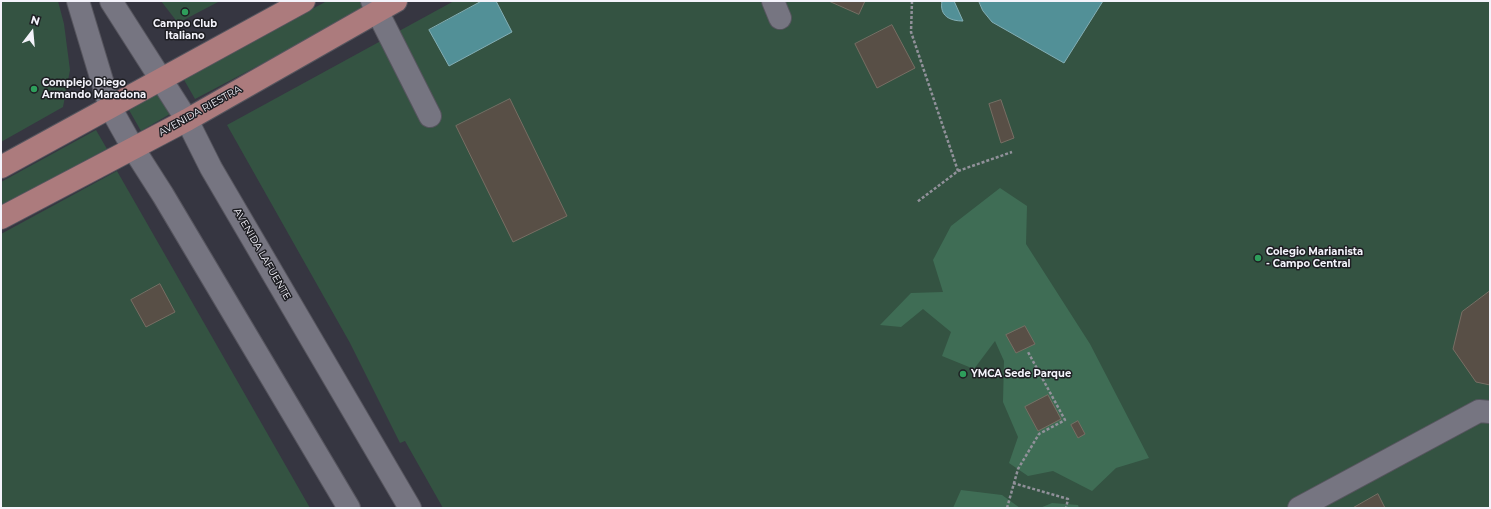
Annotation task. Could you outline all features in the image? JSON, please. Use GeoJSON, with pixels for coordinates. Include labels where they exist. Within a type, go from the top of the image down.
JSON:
{"type":"FeatureCollection","features":[{"type":"Feature","properties":{"kind":"main road"},"geometry":{"type":"LineString","coordinates":[[1,167],[304,1]]}},
{"type":"Feature","properties":{"kind":"main road","name":"AVENIDA RIESTRA"},"geometry":{"type":"LineString","coordinates":[[1,218],[187,120],[382,4]]}},
{"type":"Feature","properties":{"kind":"street"},"geometry":{"type":"LineString","coordinates":[[78,1],[110,107],[133,148],[167,202],[349,508]]}},
{"type":"Feature","properties":{"kind":"street","name":"AVENIDA LAFUENTE"},"geometry":{"type":"LineString","coordinates":[[111,1],[187,120],[215,174],[410,508]]}},
{"type":"Feature","properties":{"kind":"street"},"geometry":{"type":"LineString","coordinates":[[382,4],[430,116]]}},
{"type":"Feature","properties":{"kind":"street"},"geometry":{"type":"LineString","coordinates":[[1299,508],[1479,411],[1490,412]]}},
{"type":"Feature","properties":{"kind":"path"},"geometry":{"type":"LineString","coordinates":[[912,1],[912,32],[958,171]]}},
{"type":"Feature","properties":{"kind":"path"},"geometry":{"type":"LineString","coordinates":[[917,202],[958,171],[1012,152]]}},
{"type":"Feature","properties":{"kind":"path"},"geometry":{"type":"LineString","coordinates":[[1007,508],[1018,469],[1040,434],[1065,420],[1028,352]]}},
{"type":"Feature","properties":{"kind":"path"},"geometry":{"type":"LineString","coordinates":[[1014,483],[1068,499],[1066,508]]}},
{"type":"Feature","properties":{"kind":"green space","name":"Complejo Diego Armando Maradona"},"geometry":{"type":"Polygon","coordinates":[[[1,1],[58,1],[64,24],[70,70],[63,107],[1,142],[1,1]]]}},
{"type":"Feature","properties":{"kind":"green space","name":"Campo Club Italiano"},"geometry":{"type":"Polygon","coordinates":[[[161,1],[220,1],[178,23],[161,1]]]}},
{"type":"Feature","properties":{"kind":"green space"},"geometry":{"type":"Polygon","coordinates":[[[327,1],[360,1],[364,10],[195,99],[183,78],[327,1]]]}},
{"type":"Feature","properties":{"kind":"green space"},"geometry":{"type":"Polygon","coordinates":[[[454,1],[1490,1],[1490,508],[443,508],[405,441],[400,443],[350,343],[227,125],[454,1]]]}},
{"type":"Feature","properties":{"kind":"green space"},"geometry":{"type":"Polygon","coordinates":[[[162,91],[175,111],[141,131],[129,110],[162,91]]]}},
{"type":"Feature","properties":{"kind":"green space"},"geometry":{"type":"Polygon","coordinates":[[[96,130],[107,149],[1,206],[1,182],[96,130]]]}},
{"type":"Feature","properties":{"kind":"green space"},"geometry":{"type":"Polygon","coordinates":[[[117,171],[310,508],[1,508],[1,234],[117,171]]]}},
{"type":"Feature","properties":{"kind":"green space"},"geometry":{"type":"Polygon","coordinates":[[[1000,188],[1027,206],[1026,244],[1090,344],[1149,458],[1116,468],[1092,491],[1053,471],[1028,476],[1009,463],[1018,437],[1003,402],[1004,361],[995,341],[974,369],[942,356],[951,332],[923,309],[901,327],[880,325],[911,293],[943,292],[933,260],[951,226],[1000,188]]]}},
{"type":"Feature","properties":{"kind":"green space"},"geometry":{"type":"Polygon","coordinates":[[[961,490],[1002,495],[1020,508],[953,508],[961,490]]]}},
{"type":"Feature","properties":{"kind":"green space"},"geometry":{"type":"Polygon","coordinates":[[[1052,503],[1078,505],[1079,508],[1040,508],[1052,503]]]}},
{"type":"Feature","properties":{"kind":"water"},"geometry":{"type":"Polygon","coordinates":[[[482,1],[496,1],[512,32],[449,66],[429,30],[482,1]]]}},
{"type":"Feature","properties":{"kind":"water"},"geometry":{"type":"Polygon","coordinates":[[[942,1],[954,1],[963,21],[946,17],[942,10],[942,1]]]}},
{"type":"Feature","properties":{"kind":"water"},"geometry":{"type":"Polygon","coordinates":[[[979,1],[1103,1],[1064,63],[992,22],[983,11],[979,1]]]}},
{"type":"Feature","properties":{"kind":"building"},"geometry":{"type":"Polygon","coordinates":[[[829,1],[865,1],[859,14],[829,1]]]}},
{"type":"Feature","properties":{"kind":"building"},"geometry":{"type":"Polygon","coordinates":[[[892,25],[915,68],[877,88],[855,44],[892,25]]]}},
{"type":"Feature","properties":{"kind":"building"},"geometry":{"type":"Polygon","coordinates":[[[510,99],[567,216],[513,242],[456,126],[510,99]]]}},
{"type":"Feature","properties":{"kind":"building"},"geometry":{"type":"Polygon","coordinates":[[[1001,100],[1014,138],[1001,143],[989,104],[1001,100]]]}},
{"type":"Feature","properties":{"kind":"building"},"geometry":{"type":"Polygon","coordinates":[[[160,284],[175,312],[146,327],[131,300],[160,284]]]}},
{"type":"Feature","properties":{"kind":"building"},"geometry":{"type":"Polygon","coordinates":[[[1490,291],[1490,385],[1476,382],[1453,349],[1462,312],[1490,291]]]}},
{"type":"Feature","properties":{"kind":"building"},"geometry":{"type":"Polygon","coordinates":[[[1025,326],[1035,344],[1016,353],[1006,335],[1025,326]]]}},
{"type":"Feature","properties":{"kind":"building"},"geometry":{"type":"Polygon","coordinates":[[[1048,395],[1061,419],[1038,431],[1025,407],[1048,395]]]}},
{"type":"Feature","properties":{"kind":"building"},"geometry":{"type":"Polygon","coordinates":[[[1078,421],[1085,434],[1078,438],[1071,425],[1078,421]]]}},
{"type":"Feature","properties":{"kind":"building"},"geometry":{"type":"Polygon","coordinates":[[[1378,494],[1385,508],[1353,508],[1378,494]]]}},
{"type":"Feature","properties":{"kind":"place","name":"Campo Club Italiano"},"geometry":{"type":"Point","coordinates":[185,12]}},
{"type":"Feature","properties":{"kind":"place","name":"Complejo Diego Armando Maradona"},"geometry":{"type":"Point","coordinates":[34,89]}},
{"type":"Feature","properties":{"kind":"place","name":"Colegio Marianista - Campo Central"},"geometry":{"type":"Point","coordinates":[1258,258]}},
{"type":"Feature","properties":{"kind":"place","name":"YMCA Sede Parque"},"geometry":{"type":"Point","coordinates":[963,374]}}]}
